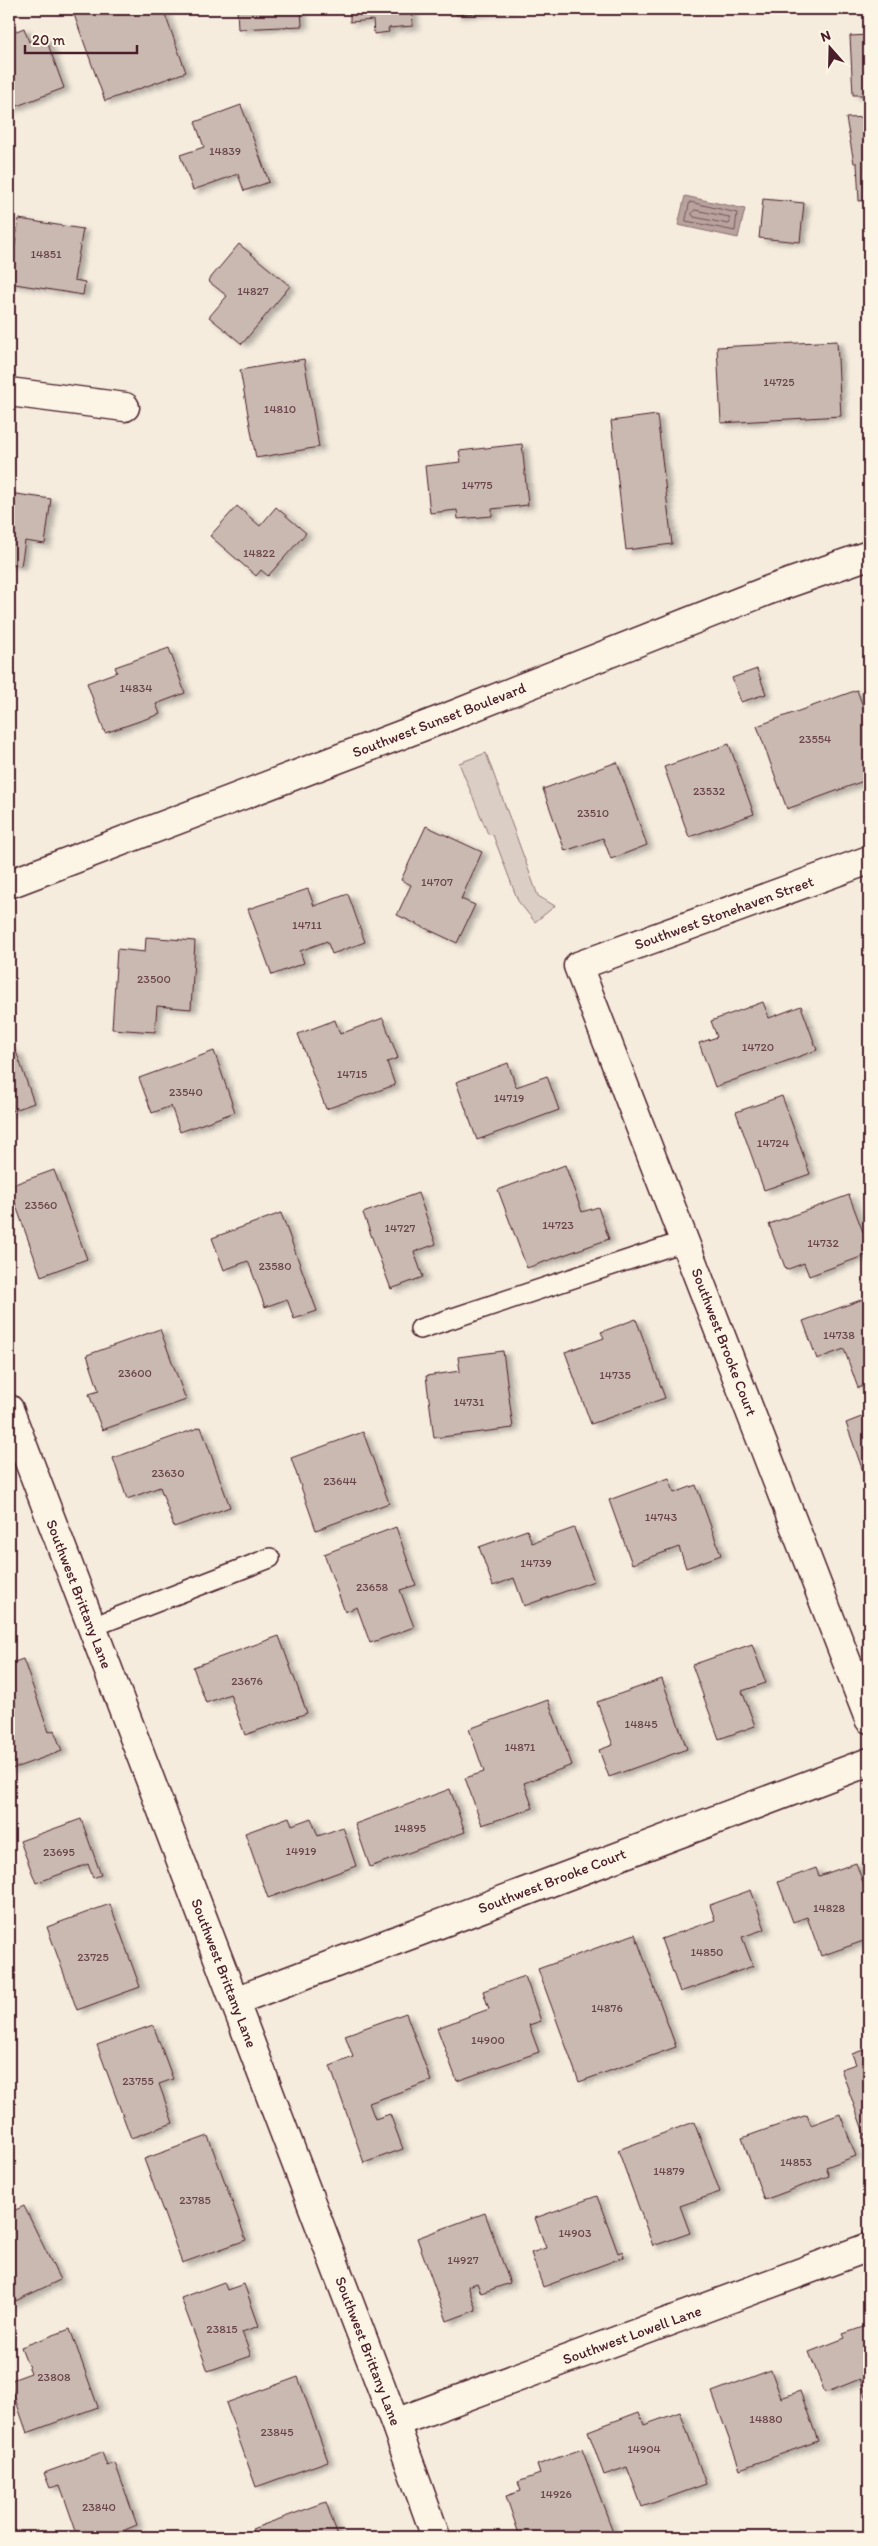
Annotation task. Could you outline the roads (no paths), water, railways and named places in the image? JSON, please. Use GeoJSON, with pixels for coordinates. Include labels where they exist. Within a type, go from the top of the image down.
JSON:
{"type":"FeatureCollection","features":[{"type":"Feature","properties":{"kind":"street"},"geometry":{"type":"LineString","coordinates":[[9,392],[125,407]]}},
{"type":"Feature","properties":{"kind":"street","name":"Southwest Sunset Boulevard"},"geometry":{"type":"LineString","coordinates":[[9,884],[448,717],[768,590],[869,555]]}},
{"type":"Feature","properties":{"kind":"street","name":"Southwest Stonehaven Street"},"geometry":{"type":"LineString","coordinates":[[578,966],[869,860]]}},
{"type":"Feature","properties":{"kind":"street","name":"Southwest Brooke Court"},"geometry":{"type":"LineString","coordinates":[[578,966],[869,1718]]}},
{"type":"Feature","properties":{"kind":"street","name":"Southwest Brittany Lane"},"geometry":{"type":"LineString","coordinates":[[9,1409],[235,2000],[395,2423],[436,2537]]}},
{"type":"Feature","properties":{"kind":"street","name":"Southwest Brooke Court"},"geometry":{"type":"LineString","coordinates":[[235,2000],[869,1762]]}},
{"type":"Feature","properties":{"kind":"street","name":"Southwest Lowell Lane"},"geometry":{"type":"LineString","coordinates":[[395,2423],[869,2247]]}},
{"type":"Feature","properties":{"kind":"lane"},"geometry":{"type":"LineString","coordinates":[[420,1329],[685,1241]]}},
{"type":"Feature","properties":{"kind":"lane"},"geometry":{"type":"LineString","coordinates":[[92,1627],[270,1558]]}},
{"type":"Feature","properties":{"kind":"water"},"geometry":{"type":"Polygon","coordinates":[[[685,196],[745,209],[738,238],[678,225],[685,196]]]}}]}
